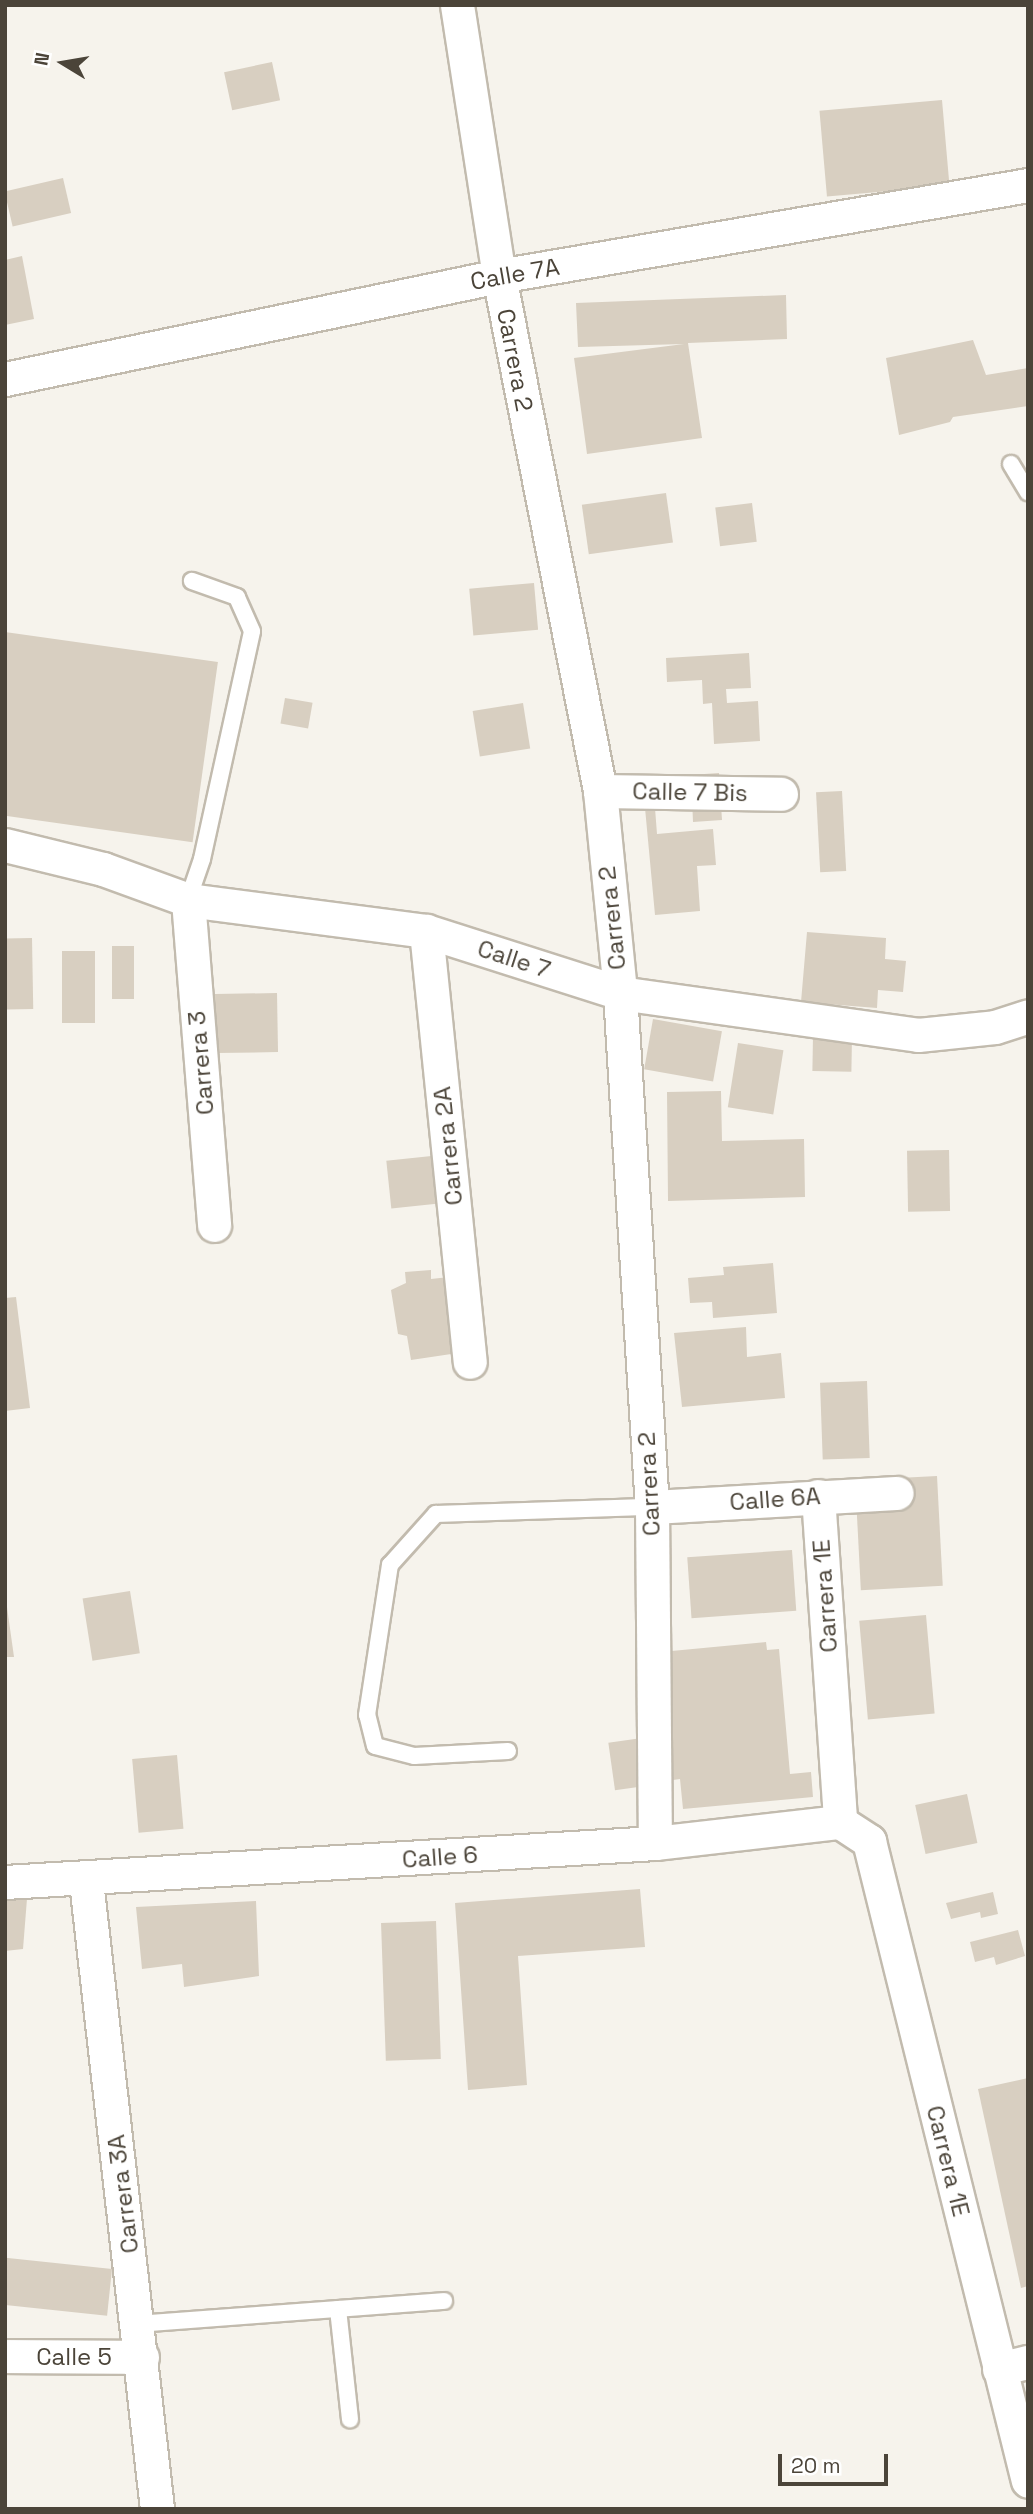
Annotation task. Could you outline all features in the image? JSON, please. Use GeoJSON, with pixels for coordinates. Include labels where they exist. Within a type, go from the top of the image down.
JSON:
{"type":"FeatureCollection","features":[{"type":"Feature","properties":{"kind":"street","name":"Carrera 2"},"geometry":{"type":"LineString","coordinates":[[457,5],[499,276],[600,791],[620,993],[652,1507],[655,1843]]}},
{"type":"Feature","properties":{"kind":"street","name":"Calle 7A"},"geometry":{"type":"LineString","coordinates":[[5,379],[499,276],[1028,185]]}},
{"type":"Feature","properties":{"kind":"street","name":"Calle 7 Bis"},"geometry":{"type":"LineString","coordinates":[[600,791],[781,794]]}},
{"type":"Feature","properties":{"kind":"street","name":"Calle 7"},"geometry":{"type":"LineString","coordinates":[[5,845],[103,869],[188,901],[426,931],[620,993],[918,1035],[995,1027],[1028,1016]]}},
{"type":"Feature","properties":{"kind":"street","name":"Carrera 3"},"geometry":{"type":"LineString","coordinates":[[188,901],[214,1225]]}},
{"type":"Feature","properties":{"kind":"street","name":"Carrera 2A"},"geometry":{"type":"LineString","coordinates":[[426,931],[470,1362]]}},
{"type":"Feature","properties":{"kind":"street","name":"Calle 6A"},"geometry":{"type":"LineString","coordinates":[[652,1507],[897,1493]]}},
{"type":"Feature","properties":{"kind":"street","name":"Carrera 1E"},"geometry":{"type":"LineString","coordinates":[[818,1496],[840,1822],[869,1841],[1014,2366],[1028,2481]]}},
{"type":"Feature","properties":{"kind":"street","name":"Calle 6"},"geometry":{"type":"LineString","coordinates":[[5,1882],[86,1881],[655,1843],[840,1822]]}},
{"type":"Feature","properties":{"kind":"street","name":"Carrera 3A"},"geometry":{"type":"LineString","coordinates":[[86,1881],[142,2357],[156,2509]]}},
{"type":"Feature","properties":{"kind":"street","name":"Calle 5"},"geometry":{"type":"LineString","coordinates":[[5,2356],[142,2357]]}},
{"type":"Feature","properties":{"kind":"lane"},"geometry":{"type":"LineString","coordinates":[[1011,464],[1028,492]]}},
{"type":"Feature","properties":{"kind":"lane"},"geometry":{"type":"LineString","coordinates":[[188,901],[202,859],[253,631],[237,597],[192,581]]}},
{"type":"Feature","properties":{"kind":"lane"},"geometry":{"type":"LineString","coordinates":[[508,1751],[414,1756],[374,1746],[367,1714],[390,1566],[436,1514],[652,1507]]}},
{"type":"Feature","properties":{"kind":"lane"},"geometry":{"type":"LineString","coordinates":[[138,2324],[444,2301]]}},
{"type":"Feature","properties":{"kind":"lane"},"geometry":{"type":"LineString","coordinates":[[338,2309],[351,2419]]}},
{"type":"Feature","properties":{"kind":"building"},"geometry":{"type":"Polygon","coordinates":[[[272,62],[280,100],[232,110],[224,72],[272,62]]]}},
{"type":"Feature","properties":{"kind":"building"},"geometry":{"type":"Polygon","coordinates":[[[942,100],[949,186],[827,196],[819,111],[942,100]]]}},
{"type":"Feature","properties":{"kind":"building"},"geometry":{"type":"Polygon","coordinates":[[[63,178],[71,213],[13,227],[5,191],[63,178]]]}},
{"type":"Feature","properties":{"kind":"building"},"geometry":{"type":"Polygon","coordinates":[[[22,256],[34,319],[5,325],[5,260],[22,256]]]}},
{"type":"Feature","properties":{"kind":"building"},"geometry":{"type":"Polygon","coordinates":[[[786,295],[787,339],[688,343],[702,438],[587,454],[574,358],[684,344],[578,347],[576,303],[786,295]]]}},
{"type":"Feature","properties":{"kind":"building"},"geometry":{"type":"Polygon","coordinates":[[[973,340],[986,375],[1028,368],[1028,406],[953,417],[950,422],[899,435],[886,358],[973,340]]]}},
{"type":"Feature","properties":{"kind":"building"},"geometry":{"type":"Polygon","coordinates":[[[666,493],[673,543],[589,554],[582,505],[666,493]]]}},
{"type":"Feature","properties":{"kind":"building"},"geometry":{"type":"Polygon","coordinates":[[[752,503],[757,542],[720,546],[715,508],[752,503]]]}},
{"type":"Feature","properties":{"kind":"building"},"geometry":{"type":"Polygon","coordinates":[[[534,583],[538,630],[473,635],[469,589],[534,583]]]}},
{"type":"Feature","properties":{"kind":"building"},"geometry":{"type":"Polygon","coordinates":[[[5,632],[218,662],[193,842],[5,816],[5,632]]]}},
{"type":"Feature","properties":{"kind":"building"},"geometry":{"type":"Polygon","coordinates":[[[749,653],[751,688],[726,689],[727,703],[758,701],[760,741],[714,744],[712,703],[703,704],[702,680],[667,682],[666,658],[749,653]]]}},
{"type":"Feature","properties":{"kind":"building"},"geometry":{"type":"Polygon","coordinates":[[[285,698],[313,703],[308,728],[280,724],[285,698]]]}},
{"type":"Feature","properties":{"kind":"building"},"geometry":{"type":"Polygon","coordinates":[[[523,703],[530,748],[480,756],[473,711],[523,703]]]}},
{"type":"Feature","properties":{"kind":"building"},"geometry":{"type":"Polygon","coordinates":[[[719,773],[722,820],[693,822],[692,799],[660,777],[719,773]]]}},
{"type":"Feature","properties":{"kind":"building"},"geometry":{"type":"Polygon","coordinates":[[[842,791],[846,871],[820,872],[816,792],[842,791]]]}},
{"type":"Feature","properties":{"kind":"building"},"geometry":{"type":"Polygon","coordinates":[[[645,808],[655,808],[657,834],[713,829],[716,865],[697,866],[700,911],[655,915],[645,808]]]}},
{"type":"Feature","properties":{"kind":"building"},"geometry":{"type":"Polygon","coordinates":[[[807,932],[886,938],[885,959],[906,961],[903,992],[878,990],[877,1008],[801,1002],[807,932]]]}},
{"type":"Feature","properties":{"kind":"building"},"geometry":{"type":"Polygon","coordinates":[[[5,938],[32,938],[33,1009],[6,1009],[5,938]]]}},
{"type":"Feature","properties":{"kind":"building"},"geometry":{"type":"Polygon","coordinates":[[[112,946],[134,946],[134,999],[112,999],[112,946]]]}},
{"type":"Feature","properties":{"kind":"building"},"geometry":{"type":"Polygon","coordinates":[[[62,951],[95,951],[95,1023],[62,1023],[62,951]]]}},
{"type":"Feature","properties":{"kind":"building"},"geometry":{"type":"Polygon","coordinates":[[[277,993],[278,1052],[216,1053],[215,994],[277,993]]]}},
{"type":"Feature","properties":{"kind":"building"},"geometry":{"type":"Polygon","coordinates":[[[653,1019],[722,1031],[713,1081],[644,1069],[653,1019]]]}},
{"type":"Feature","properties":{"kind":"building"},"geometry":{"type":"Polygon","coordinates":[[[813,1036],[852,1037],[851,1072],[812,1071],[813,1036]]]}},
{"type":"Feature","properties":{"kind":"building"},"geometry":{"type":"Polygon","coordinates":[[[738,1043],[783,1050],[773,1114],[728,1107],[738,1043]]]}},
{"type":"Feature","properties":{"kind":"building"},"geometry":{"type":"Polygon","coordinates":[[[721,1091],[722,1141],[804,1139],[805,1197],[668,1201],[667,1092],[721,1091]]]}},
{"type":"Feature","properties":{"kind":"building"},"geometry":{"type":"Polygon","coordinates":[[[949,1150],[950,1211],[908,1212],[907,1151],[949,1150]]]}},
{"type":"Feature","properties":{"kind":"building"},"geometry":{"type":"Polygon","coordinates":[[[441,1155],[446,1203],[391,1208],[386,1161],[441,1155]]]}},
{"type":"Feature","properties":{"kind":"building"},"geometry":{"type":"Polygon","coordinates":[[[773,1263],[777,1313],[713,1318],[712,1302],[690,1303],[688,1278],[724,1275],[723,1267],[773,1263]]]}},
{"type":"Feature","properties":{"kind":"building"},"geometry":{"type":"Polygon","coordinates":[[[431,1270],[431,1279],[449,1277],[458,1353],[411,1360],[407,1336],[398,1334],[391,1290],[406,1283],[405,1272],[431,1270]]]}},
{"type":"Feature","properties":{"kind":"building"},"geometry":{"type":"Polygon","coordinates":[[[16,1297],[30,1408],[5,1411],[5,1298],[16,1297]]]}},
{"type":"Feature","properties":{"kind":"building"},"geometry":{"type":"Polygon","coordinates":[[[746,1327],[747,1357],[781,1353],[785,1398],[682,1407],[674,1333],[746,1327]]]}},
{"type":"Feature","properties":{"kind":"building"},"geometry":{"type":"Polygon","coordinates":[[[867,1381],[870,1458],[823,1460],[820,1383],[867,1381]]]}},
{"type":"Feature","properties":{"kind":"building"},"geometry":{"type":"Polygon","coordinates":[[[937,1476],[943,1586],[861,1590],[855,1480],[937,1476]]]}},
{"type":"Feature","properties":{"kind":"building"},"geometry":{"type":"Polygon","coordinates":[[[792,1550],[796,1611],[692,1618],[687,1557],[792,1550]]]}},
{"type":"Feature","properties":{"kind":"building"},"geometry":{"type":"Polygon","coordinates":[[[130,1591],[140,1653],[92,1661],[83,1599],[130,1591]]]}},
{"type":"Feature","properties":{"kind":"building"},"geometry":{"type":"Polygon","coordinates":[[[5,1593],[14,1657],[5,1657],[5,1593]]]}},
{"type":"Feature","properties":{"kind":"building"},"geometry":{"type":"Polygon","coordinates":[[[926,1615],[935,1714],[868,1719],[859,1621],[926,1615]]]}},
{"type":"Feature","properties":{"kind":"building"},"geometry":{"type":"Polygon","coordinates":[[[766,1642],[767,1650],[779,1649],[790,1774],[811,1772],[813,1797],[683,1809],[680,1779],[673,1780],[661,1652],[766,1642]]]}},
{"type":"Feature","properties":{"kind":"building"},"geometry":{"type":"Polygon","coordinates":[[[642,1738],[649,1786],[615,1790],[608,1743],[642,1738]]]}},
{"type":"Feature","properties":{"kind":"building"},"geometry":{"type":"Polygon","coordinates":[[[177,1755],[183,1829],[139,1833],[132,1759],[177,1755]]]}},
{"type":"Feature","properties":{"kind":"building"},"geometry":{"type":"Polygon","coordinates":[[[967,1794],[977,1843],[926,1854],[915,1805],[967,1794]]]}},
{"type":"Feature","properties":{"kind":"building"},"geometry":{"type":"Polygon","coordinates":[[[28,1886],[23,1949],[5,1951],[5,1888],[28,1886]]]}},
{"type":"Feature","properties":{"kind":"building"},"geometry":{"type":"Polygon","coordinates":[[[640,1889],[645,1947],[518,1956],[527,2085],[468,2090],[455,1903],[640,1889]]]}},
{"type":"Feature","properties":{"kind":"building"},"geometry":{"type":"Polygon","coordinates":[[[993,1892],[998,1914],[981,1918],[980,1912],[951,1919],[946,1903],[993,1892]]]}},
{"type":"Feature","properties":{"kind":"building"},"geometry":{"type":"Polygon","coordinates":[[[256,1901],[259,1976],[184,1987],[182,1964],[142,1969],[136,1907],[256,1901]]]}},
{"type":"Feature","properties":{"kind":"building"},"geometry":{"type":"Polygon","coordinates":[[[436,1921],[441,2059],[386,2061],[381,1923],[436,1921]]]}},
{"type":"Feature","properties":{"kind":"building"},"geometry":{"type":"Polygon","coordinates":[[[1018,1930],[1025,1956],[996,1965],[994,1957],[975,1962],[970,1942],[1018,1930]]]}},
{"type":"Feature","properties":{"kind":"building"},"geometry":{"type":"Polygon","coordinates":[[[1028,2078],[1028,2286],[1021,2288],[978,2089],[1028,2078]]]}},
{"type":"Feature","properties":{"kind":"building"},"geometry":{"type":"Polygon","coordinates":[[[6,2258],[112,2269],[107,2316],[5,2305],[6,2258]]]}}]}
